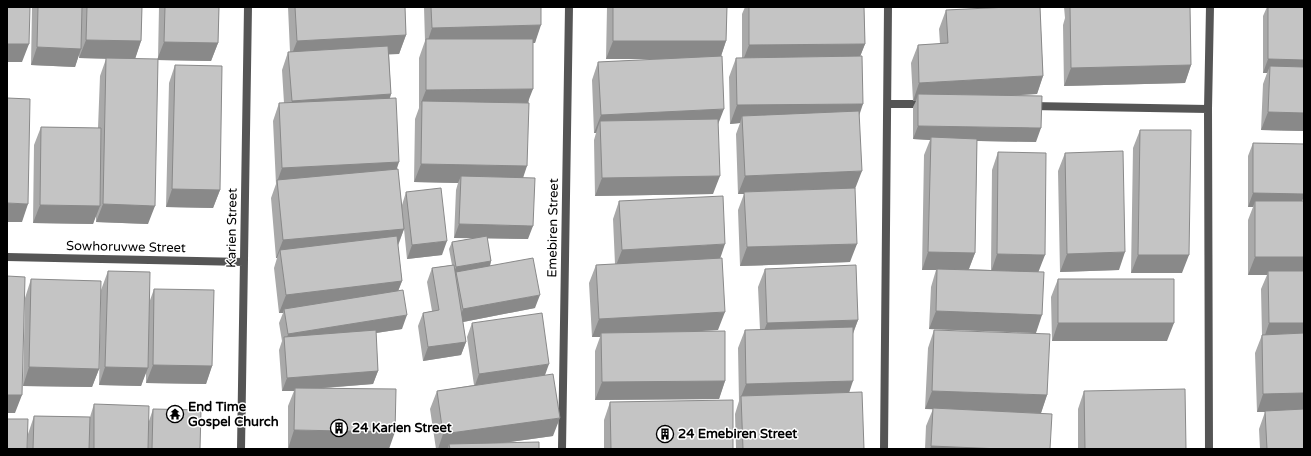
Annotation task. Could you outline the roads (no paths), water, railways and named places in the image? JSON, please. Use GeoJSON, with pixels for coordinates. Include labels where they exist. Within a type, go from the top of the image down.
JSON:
{"type":"FeatureCollection","features":[{"type":"Feature","properties":{"kind":"street","name":"Karien Street"},"geometry":{"type":"LineString","coordinates":[[241,449],[248,7]]}},
{"type":"Feature","properties":{"kind":"street","name":"Emebiren Street"},"geometry":{"type":"LineString","coordinates":[[562,449],[569,7]]}},
{"type":"Feature","properties":{"kind":"street"},"geometry":{"type":"LineString","coordinates":[[884,449],[888,7]]}},
{"type":"Feature","properties":{"kind":"street"},"geometry":{"type":"LineString","coordinates":[[1209,449],[1208,109],[1210,7]]}},
{"type":"Feature","properties":{"kind":"street"},"geometry":{"type":"LineString","coordinates":[[888,104],[935,104]]}},
{"type":"Feature","properties":{"kind":"street"},"geometry":{"type":"LineString","coordinates":[[1021,106],[1208,109]]}},
{"type":"Feature","properties":{"kind":"street","name":"Sowhoruvwe Street"},"geometry":{"type":"LineString","coordinates":[[7,257],[244,262]]}},
{"type":"Feature","properties":{"kind":"place","name":"End Time Gospel Church"},"geometry":{"type":"Point","coordinates":[175,414]}},
{"type":"Feature","properties":{"kind":"place","name":"24 Karien Street"},"geometry":{"type":"Point","coordinates":[339,428]}},
{"type":"Feature","properties":{"kind":"place","name":"24 Emebiren Street"},"geometry":{"type":"Point","coordinates":[665,434]}}]}
